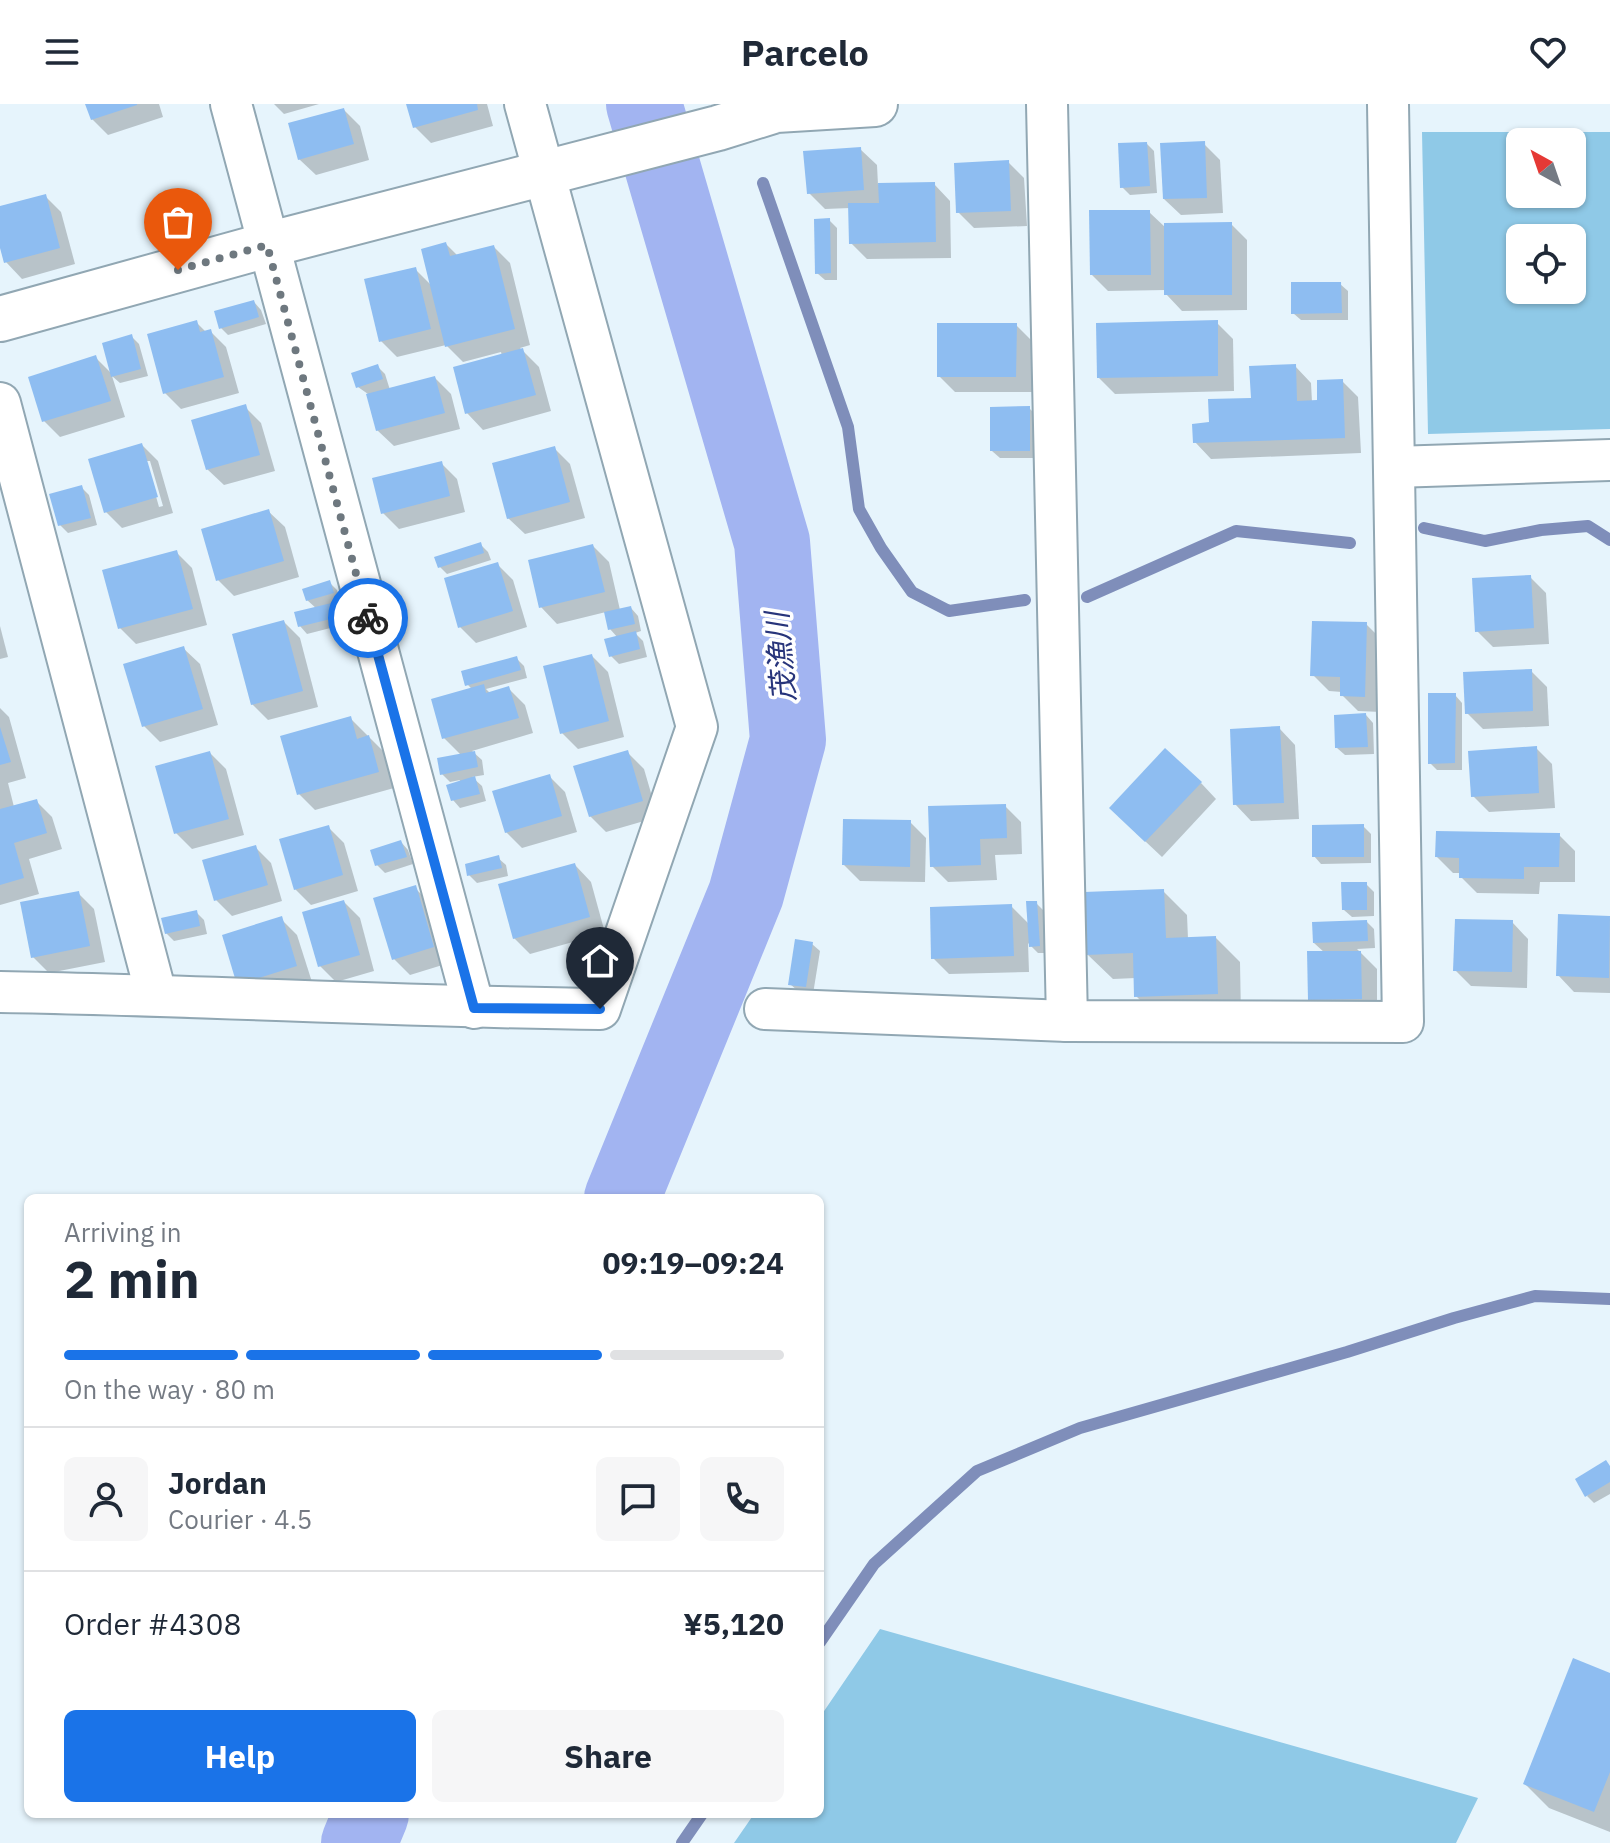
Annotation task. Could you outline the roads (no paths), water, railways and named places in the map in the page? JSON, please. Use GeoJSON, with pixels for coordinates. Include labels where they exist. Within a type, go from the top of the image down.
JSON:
{"type":"FeatureCollection","features":[{"type":"Feature","properties":{"kind":"street"},"geometry":{"type":"LineString","coordinates":[[231,104],[474,1008]]}},
{"type":"Feature","properties":{"kind":"street"},"geometry":{"type":"LineString","coordinates":[[0,992],[156,994],[474,1008],[600,1009],[697,727],[562,167],[525,104]]}},
{"type":"Feature","properties":{"kind":"street"},"geometry":{"type":"LineString","coordinates":[[0,319],[776,110],[875,104]]}},
{"type":"Feature","properties":{"kind":"street"},"geometry":{"type":"LineString","coordinates":[[1047,104],[1067,1021]]}},
{"type":"Feature","properties":{"kind":"street"},"geometry":{"type":"LineString","coordinates":[[765,1009],[1067,1021],[1403,1022],[1388,104]]}},
{"type":"Feature","properties":{"kind":"street"},"geometry":{"type":"LineString","coordinates":[[0,403],[156,994]]}},
{"type":"Feature","properties":{"kind":"street"},"geometry":{"type":"LineString","coordinates":[[1394,467],[1610,460]]}},
{"type":"Feature","properties":{"kind":"waterway","name":"茂漁川"},"geometry":{"type":"LineString","coordinates":[[624,1194],[746,894],[788,740],[772,542],[644,104]]}},
{"type":"Feature","properties":{"kind":"waterway"},"geometry":{"type":"LineString","coordinates":[[763,183],[848,427],[859,509],[881,548],[912,592],[949,611],[1025,600]]}},
{"type":"Feature","properties":{"kind":"waterway"},"geometry":{"type":"LineString","coordinates":[[1424,528],[1485,541],[1541,530],[1588,526],[1610,540]]}},
{"type":"Feature","properties":{"kind":"waterway"},"geometry":{"type":"LineString","coordinates":[[1087,597],[1236,531],[1350,543]]}},
{"type":"Feature","properties":{"kind":"waterway"},"geometry":{"type":"LineString","coordinates":[[824,1636],[874,1564],[977,1471],[1080,1428],[1347,1352],[1454,1318],[1535,1296],[1610,1299]]}},
{"type":"Feature","properties":{"kind":"waterway","name":"茂漁川"},"geometry":{"type":"LineString","coordinates":[[359,1843],[369,1818]]}},
{"type":"Feature","properties":{"kind":"waterway"},"geometry":{"type":"LineString","coordinates":[[682,1843],[699,1818]]}}]}
